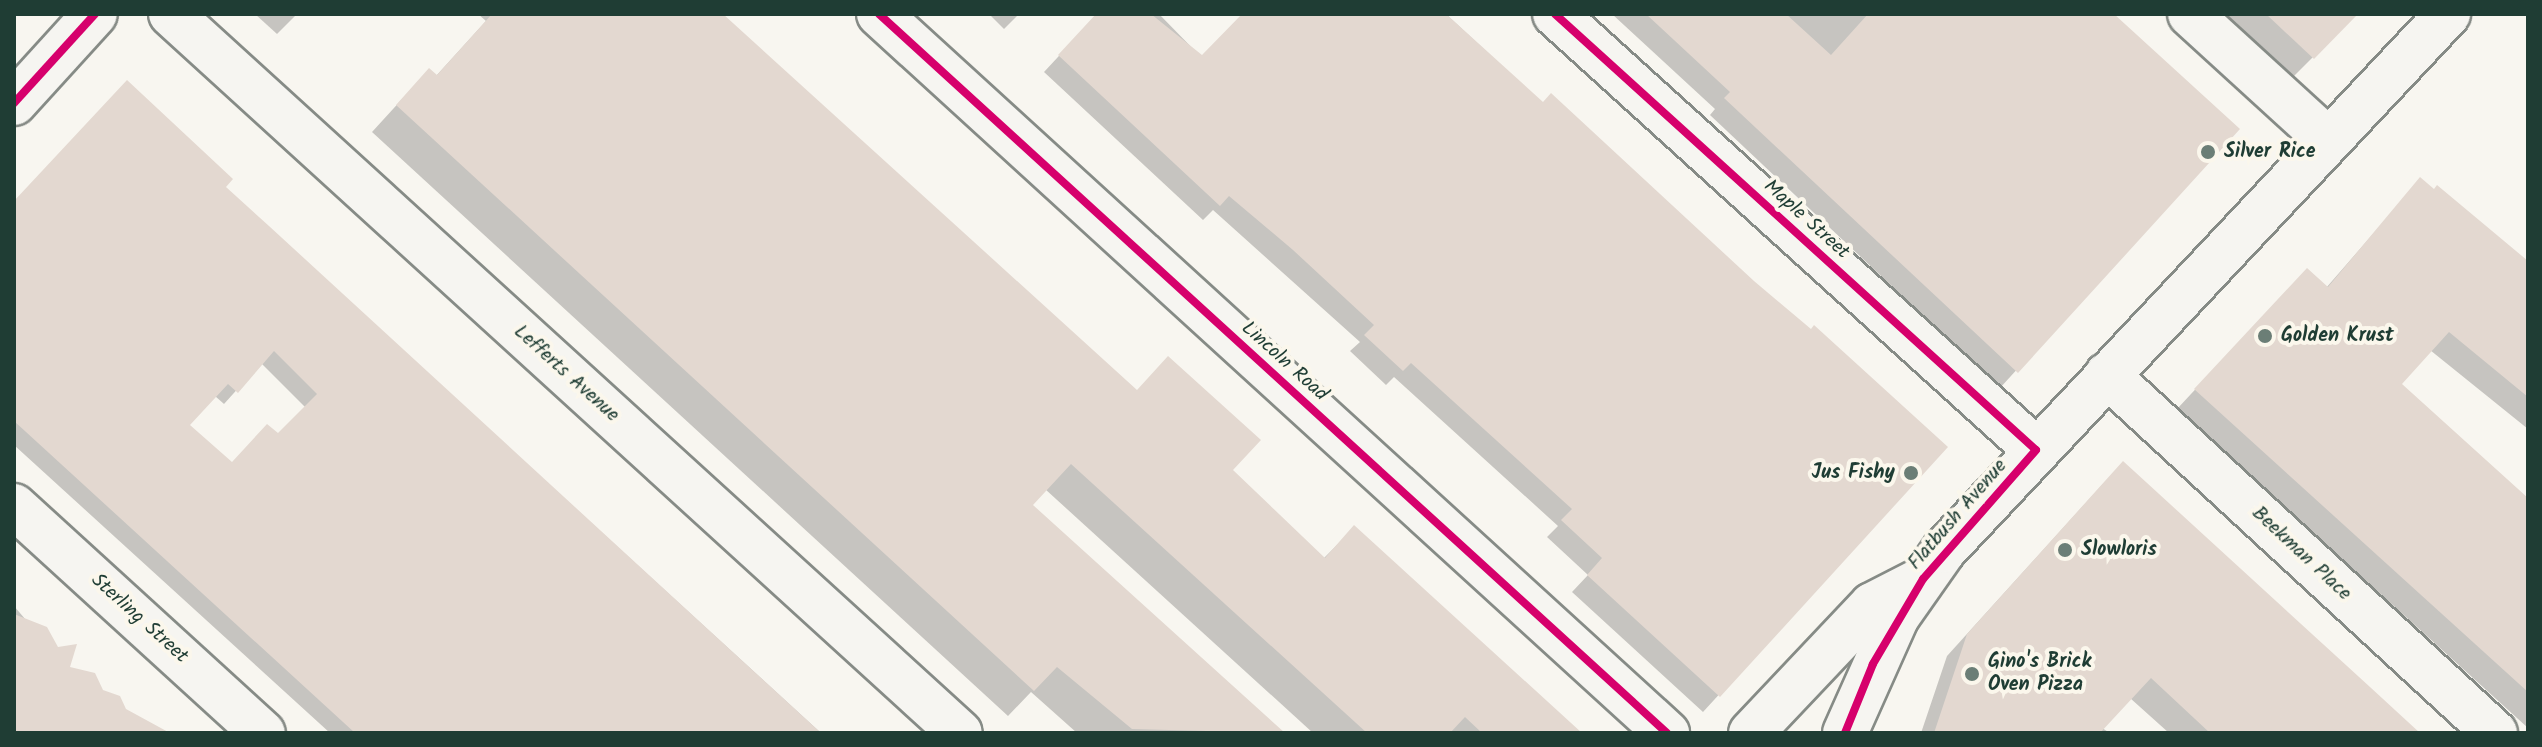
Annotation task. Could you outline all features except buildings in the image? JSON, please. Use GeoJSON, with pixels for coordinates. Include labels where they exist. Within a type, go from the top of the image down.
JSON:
{"type":"FeatureCollection","features":[{"type":"Feature","properties":{"kind":"street"},"geometry":{"type":"LineString","coordinates":[[14,103],[95,14]]}},
{"type":"Feature","properties":{"kind":"street","name":"Lefferts Avenue"},"geometry":{"type":"LineString","coordinates":[[171,14],[960,733]]}},
{"type":"Feature","properties":{"kind":"street","name":"Lincoln Road"},"geometry":{"type":"LineString","coordinates":[[879,14],[1667,733]]}},
{"type":"Feature","properties":{"kind":"street","name":"Maple Street"},"geometry":{"type":"LineString","coordinates":[[1555,14],[2036,450]]}},
{"type":"Feature","properties":{"kind":"street"},"geometry":{"type":"LineString","coordinates":[[2190,14],[2328,140]]}},
{"type":"Feature","properties":{"kind":"street","name":"Flatbush Avenue"},"geometry":{"type":"LineString","coordinates":[[1845,733],[1873,664],[1923,579],[2036,450],[2448,14]]}},
{"type":"Feature","properties":{"kind":"street","name":"Beekman Place"},"geometry":{"type":"LineString","coordinates":[[2107,375],[2495,733]]}},
{"type":"Feature","properties":{"kind":"street","name":"Sterling Street"},"geometry":{"type":"LineString","coordinates":[[14,506],[263,733]]}},
{"type":"Feature","properties":{"kind":"street"},"geometry":{"type":"LineString","coordinates":[[1751,733],[1872,605],[1923,579]]}},
{"type":"Feature","properties":{"kind":"cycle path"},"geometry":{"type":"LineString","coordinates":[[14,103],[95,14]]}},
{"type":"Feature","properties":{"kind":"cycle path"},"geometry":{"type":"LineString","coordinates":[[879,14],[1667,733]]}},
{"type":"Feature","properties":{"kind":"cycle path"},"geometry":{"type":"LineString","coordinates":[[1555,14],[2036,450],[1923,579],[1873,664],[1845,733]]}},
{"type":"Feature","properties":{"kind":"place","name":"Silver Rice"},"geometry":{"type":"Point","coordinates":[2208,152]}},
{"type":"Feature","properties":{"kind":"place","name":"Golden Krust"},"geometry":{"type":"Point","coordinates":[2265,336]}},
{"type":"Feature","properties":{"kind":"place","name":"Jus Fishy"},"geometry":{"type":"Point","coordinates":[1911,473]}},
{"type":"Feature","properties":{"kind":"place","name":"Slowloris"},"geometry":{"type":"Point","coordinates":[2065,550]}},
{"type":"Feature","properties":{"kind":"place","name":"Gino's Brick Oven Pizza"},"geometry":{"type":"Point","coordinates":[1972,674]}}]}
